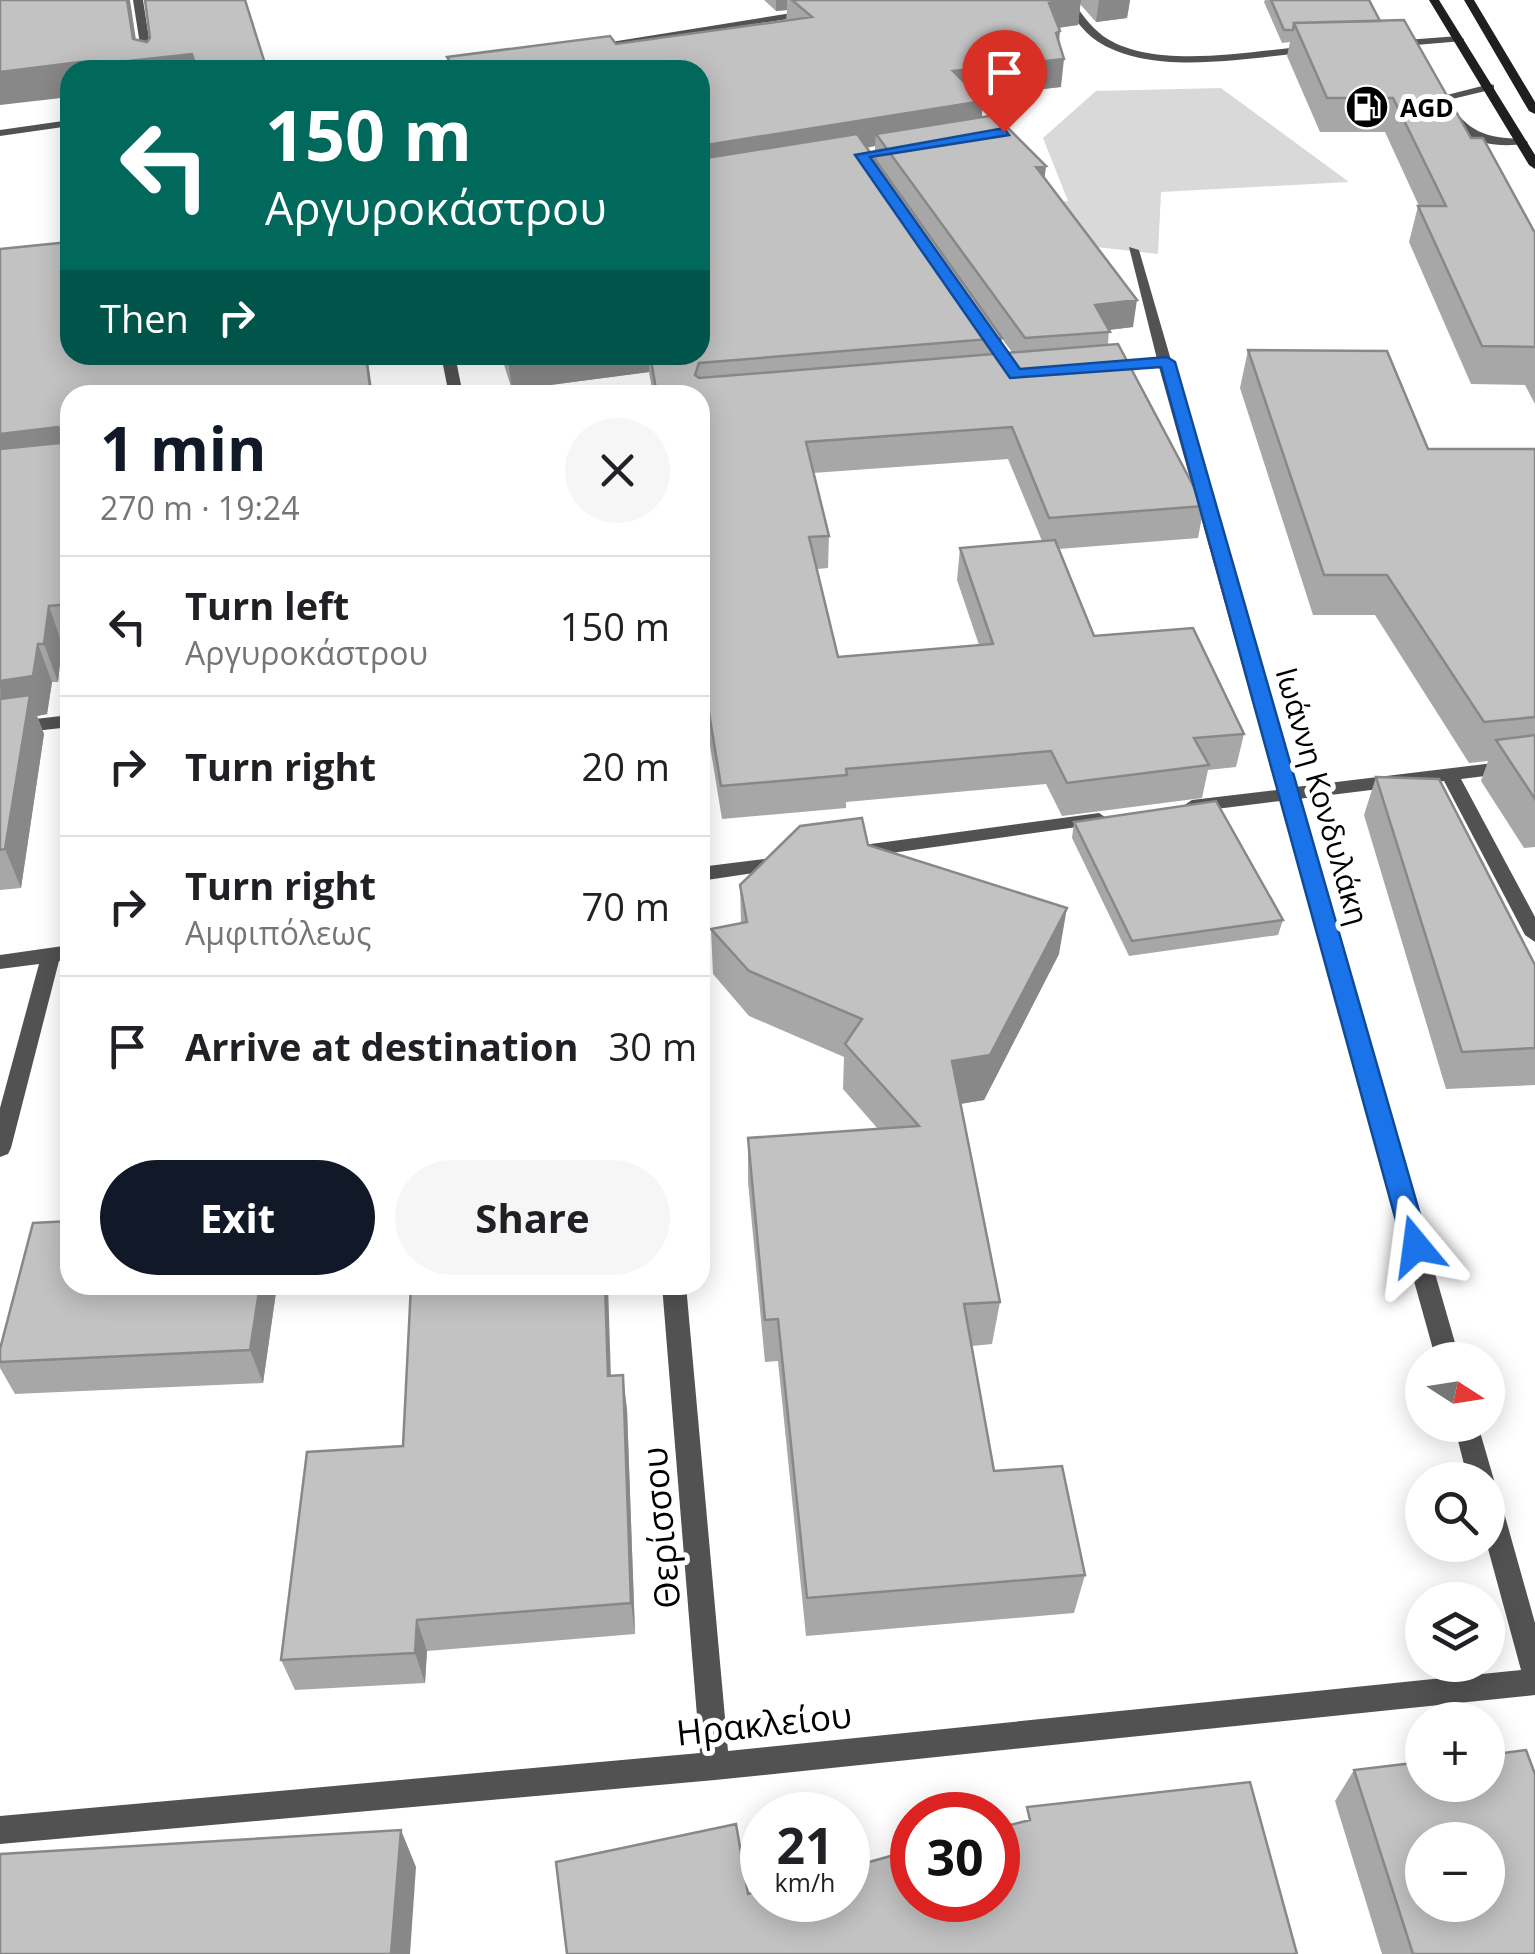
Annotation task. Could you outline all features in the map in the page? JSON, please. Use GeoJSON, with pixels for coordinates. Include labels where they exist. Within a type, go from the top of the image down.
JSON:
{"type":"FeatureCollection","features":[{"type":"Feature","properties":{"kind":"main road"},"geometry":{"type":"LineString","coordinates":[[1434,0],[1535,165]]}},
{"type":"Feature","properties":{"kind":"main road"},"geometry":{"type":"LineString","coordinates":[[1468,0],[1535,111]]}},
{"type":"Feature","properties":{"kind":"street"},"geometry":{"type":"LineString","coordinates":[[138,0],[147,60]]}},
{"type":"Feature","properties":{"kind":"street"},"geometry":{"type":"LineString","coordinates":[[1067,0],[1100,39],[1139,54],[1170,58],[1324,48]]}},
{"type":"Feature","properties":{"kind":"street"},"geometry":{"type":"LineString","coordinates":[[585,47],[816,12]]}},
{"type":"Feature","properties":{"kind":"street"},"geometry":{"type":"LineString","coordinates":[[1382,44],[1460,40]]}},
{"type":"Feature","properties":{"kind":"street"},"geometry":{"type":"LineString","coordinates":[[1490,87],[1441,98],[1466,134],[1484,141],[1522,142]]}},
{"type":"Feature","properties":{"kind":"street"},"geometry":{"type":"LineString","coordinates":[[0,134],[60,124]]}},
{"type":"Feature","properties":{"kind":"street","name":"Ιωάννη Κονδυλάκη"},"geometry":{"type":"LineString","coordinates":[[1132,250],[1443,1342]]}},
{"type":"Feature","properties":{"kind":"street"},"geometry":{"type":"LineString","coordinates":[[1091,368],[1167,362]]}},
{"type":"Feature","properties":{"kind":"street"},"geometry":{"type":"LineString","coordinates":[[0,730],[60,723]]}},
{"type":"Feature","properties":{"kind":"street"},"geometry":{"type":"LineString","coordinates":[[1171,809],[1535,764]]}},
{"type":"Feature","properties":{"kind":"street"},"geometry":{"type":"LineString","coordinates":[[1448,774],[1535,935]]}},
{"type":"Feature","properties":{"kind":"street"},"geometry":{"type":"LineString","coordinates":[[837,855],[1112,817]]}},
{"type":"Feature","properties":{"kind":"street"},"geometry":{"type":"LineString","coordinates":[[710,873],[798,860]]}},
{"type":"Feature","properties":{"kind":"street"},"geometry":{"type":"LineString","coordinates":[[0,962],[60,954]]}},
{"type":"Feature","properties":{"kind":"street"},"geometry":{"type":"LineString","coordinates":[[0,1148],[60,957]]}},
{"type":"Feature","properties":{"kind":"street","name":"Θερίσσου"},"geometry":{"type":"LineString","coordinates":[[675,1295],[715,1766]]}},
{"type":"Feature","properties":{"kind":"street"},"geometry":{"type":"LineString","coordinates":[[1505,1562],[1535,1671]]}},
{"type":"Feature","properties":{"kind":"street","name":"Ηρακλείου"},"geometry":{"type":"LineString","coordinates":[[0,1830],[715,1766],[1535,1682]]}},
{"type":"Feature","properties":{"kind":"shaded area"},"geometry":{"type":"Polygon","coordinates":[[[1221,88],[1349,182],[1161,192],[1158,254],[989,235],[947,214],[1068,201],[1043,138],[1096,91],[1221,88]]]}},
{"type":"Feature","properties":{"kind":"building"},"geometry":{"type":"Polygon","coordinates":[[[0,0],[127,0],[133,39],[147,42],[150,38],[145,0],[245,0],[264,60],[194,60],[192,54],[137,60],[60,60],[60,65],[0,72],[0,0]]]}},
{"type":"Feature","properties":{"kind":"building"},"geometry":{"type":"Polygon","coordinates":[[[792,0],[1069,0],[1049,3],[1060,31],[1056,33],[1064,59],[953,71],[983,101],[710,144],[710,60],[447,57],[610,36],[616,44],[812,17],[792,0]]]}},
{"type":"Feature","properties":{"kind":"building"},"geometry":{"type":"Polygon","coordinates":[[[1271,0],[1369,0],[1380,21],[1294,23],[1293,30],[1284,30],[1271,0]]]}},
{"type":"Feature","properties":{"kind":"building"},"geometry":{"type":"Polygon","coordinates":[[[1404,20],[1471,138],[1483,138],[1535,233],[1535,347],[1482,346],[1418,206],[1446,206],[1393,98],[1327,98],[1294,23],[1404,20]]]}},
{"type":"Feature","properties":{"kind":"building"},"geometry":{"type":"Polygon","coordinates":[[[995,115],[1046,166],[1036,167],[1137,300],[1095,305],[1110,332],[1025,338],[876,134],[995,115]]]}},
{"type":"Feature","properties":{"kind":"building"},"geometry":{"type":"Polygon","coordinates":[[[857,134],[1002,338],[710,362],[710,157],[857,134]]]}},
{"type":"Feature","properties":{"kind":"building"},"geometry":{"type":"Polygon","coordinates":[[[60,243],[60,365],[367,365],[370,385],[60,385],[60,429],[0,434],[0,249],[60,243]]]}},
{"type":"Feature","properties":{"kind":"building"},"geometry":{"type":"Polygon","coordinates":[[[1118,344],[1204,506],[1049,518],[1012,427],[806,442],[829,536],[809,537],[838,657],[993,644],[960,548],[1055,540],[1094,636],[1193,628],[1244,734],[1194,738],[1209,765],[1067,783],[1051,751],[846,769],[847,775],[721,786],[710,719],[710,385],[655,385],[652,365],[698,365],[695,375],[699,378],[1118,344]]]}},
{"type":"Feature","properties":{"kind":"building"},"geometry":{"type":"Polygon","coordinates":[[[1248,350],[1387,351],[1428,449],[1535,449],[1535,717],[1484,722],[1387,575],[1324,575],[1248,350]]]}},
{"type":"Feature","properties":{"kind":"building"},"geometry":{"type":"Polygon","coordinates":[[[60,439],[60,605],[49,606],[44,644],[38,644],[33,676],[0,681],[0,449],[59,443],[60,439]]]}},
{"type":"Feature","properties":{"kind":"building"},"geometry":{"type":"Polygon","coordinates":[[[30,695],[5,849],[0,850],[0,699],[30,695]]]}},
{"type":"Feature","properties":{"kind":"building"},"geometry":{"type":"Polygon","coordinates":[[[1535,735],[1535,799],[1496,740],[1535,735]]]}},
{"type":"Feature","properties":{"kind":"building"},"geometry":{"type":"Polygon","coordinates":[[[1376,777],[1439,779],[1535,965],[1535,1048],[1462,1052],[1376,777]]]}},
{"type":"Feature","properties":{"kind":"building"},"geometry":{"type":"Polygon","coordinates":[[[1216,801],[1283,920],[1132,941],[1074,822],[1216,801]]]}},
{"type":"Feature","properties":{"kind":"building"},"geometry":{"type":"Polygon","coordinates":[[[862,818],[868,845],[1067,908],[990,1055],[952,1061],[1000,1302],[964,1304],[994,1471],[1062,1466],[1085,1575],[807,1598],[778,1319],[765,1320],[748,1138],[919,1126],[845,1044],[862,1019],[749,971],[711,929],[747,922],[740,885],[800,826],[862,818]]]}},
{"type":"Feature","properties":{"kind":"building"},"geometry":{"type":"Polygon","coordinates":[[[60,1222],[60,1295],[258,1295],[250,1350],[0,1362],[0,1349],[33,1223],[60,1222]]]}},
{"type":"Feature","properties":{"kind":"building"},"geometry":{"type":"Polygon","coordinates":[[[411,1295],[605,1295],[608,1376],[623,1375],[631,1603],[417,1620],[415,1653],[281,1660],[307,1452],[403,1446],[411,1295]]]}},
{"type":"Feature","properties":{"kind":"building"},"geometry":{"type":"Polygon","coordinates":[[[1526,1750],[1535,1774],[1535,1954],[1413,1954],[1354,1770],[1405,1764],[1405,1802],[1505,1802],[1505,1753],[1526,1750]]]}},
{"type":"Feature","properties":{"kind":"building"},"geometry":{"type":"Polygon","coordinates":[[[1250,1782],[1297,1954],[567,1954],[556,1862],[736,1824],[740,1847],[740,1922],[870,1922],[870,1862],[890,1856],[890,1922],[1020,1922],[1020,1822],[1030,1820],[1027,1807],[1250,1782]]]}},
{"type":"Feature","properties":{"kind":"building"},"geometry":{"type":"Polygon","coordinates":[[[401,1830],[391,1954],[0,1954],[0,1854],[401,1830]]]}},
{"type":"Feature","properties":{"kind":"place","name":"AGD"},"geometry":{"type":"Point","coordinates":[1367,107]}},
{"type":"Feature","properties":{"kind":"route"},"geometry":{"type":"LineString","coordinates":[[1004,132],[862,155],[1015,374],[1167,362],[1416,1246]]}}]}
